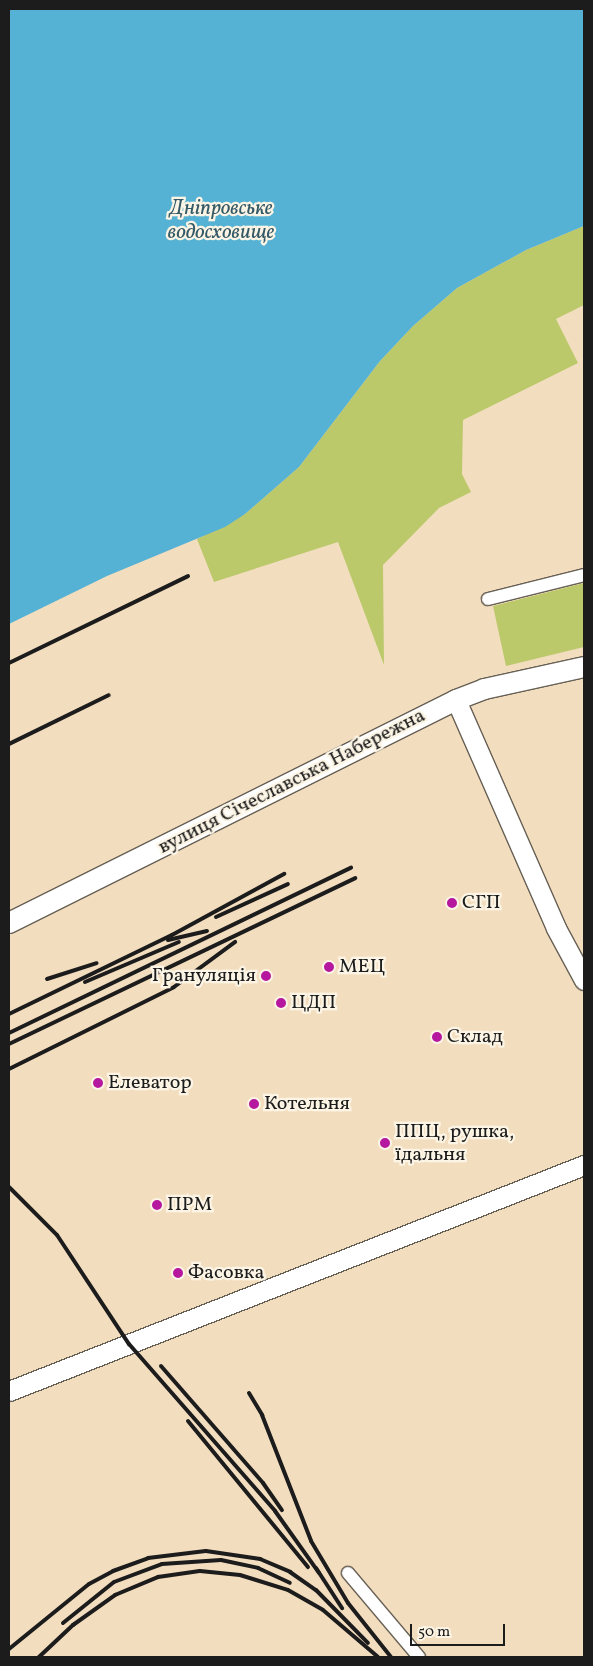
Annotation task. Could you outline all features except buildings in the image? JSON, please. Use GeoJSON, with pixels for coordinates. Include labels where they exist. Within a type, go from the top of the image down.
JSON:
{"type":"FeatureCollection","features":[{"type":"Feature","properties":{"kind":"main road","name":"вулиця Січеславська Набережна"},"geometry":{"type":"LineString","coordinates":[[9,923],[456,700],[484,689],[584,667]]}},
{"type":"Feature","properties":{"kind":"main road"},"geometry":{"type":"LineString","coordinates":[[456,700],[556,928],[584,980]]}},
{"type":"Feature","properties":{"kind":"main road"},"geometry":{"type":"LineString","coordinates":[[9,1391],[584,1166]]}},
{"type":"Feature","properties":{"kind":"street"},"geometry":{"type":"LineString","coordinates":[[488,599],[584,575]]}},
{"type":"Feature","properties":{"kind":"street"},"geometry":{"type":"LineString","coordinates":[[348,1572],[419,1657]]}},
{"type":"Feature","properties":{"kind":"green space"},"geometry":{"type":"Polygon","coordinates":[[[584,226],[584,305],[556,319],[578,363],[463,420],[462,474],[471,492],[439,508],[383,565],[384,665],[338,542],[214,582],[197,539],[245,514],[299,467],[380,361],[413,326],[457,288],[526,250],[584,226]]]}},
{"type":"Feature","properties":{"kind":"green space"},"geometry":{"type":"Polygon","coordinates":[[[584,583],[584,647],[506,666],[493,606],[584,583]]]}},
{"type":"Feature","properties":{"kind":"water","name":"Дніпровське водосховище"},"geometry":{"type":"Polygon","coordinates":[[[9,9],[584,9],[584,226],[526,250],[457,288],[413,326],[380,361],[299,467],[245,514],[225,527],[107,576],[9,624],[9,9]]]}},
{"type":"Feature","properties":{"kind":"railway"},"geometry":{"type":"LineString","coordinates":[[9,663],[188,576]]}},
{"type":"Feature","properties":{"kind":"railway"},"geometry":{"type":"LineString","coordinates":[[9,744],[109,695]]}},
{"type":"Feature","properties":{"kind":"railway"},"geometry":{"type":"LineString","coordinates":[[9,1033],[351,868]]}},
{"type":"Feature","properties":{"kind":"railway"},"geometry":{"type":"LineString","coordinates":[[9,1014],[172,935],[284,874]]}},
{"type":"Feature","properties":{"kind":"railway"},"geometry":{"type":"LineString","coordinates":[[9,1044],[355,878]]}},
{"type":"Feature","properties":{"kind":"railway"},"geometry":{"type":"LineString","coordinates":[[216,917],[288,884]]}},
{"type":"Feature","properties":{"kind":"railway"},"geometry":{"type":"LineString","coordinates":[[168,940],[207,931]]}},
{"type":"Feature","properties":{"kind":"railway"},"geometry":{"type":"LineString","coordinates":[[85,982],[179,942]]}},
{"type":"Feature","properties":{"kind":"railway"},"geometry":{"type":"LineString","coordinates":[[9,1069],[174,987],[235,942]]}},
{"type":"Feature","properties":{"kind":"railway"},"geometry":{"type":"LineString","coordinates":[[47,979],[97,963]]}},
{"type":"Feature","properties":{"kind":"railway"},"geometry":{"type":"LineString","coordinates":[[9,1187],[57,1235],[129,1344],[275,1511],[319,1573]]}},
{"type":"Feature","properties":{"kind":"railway"},"geometry":{"type":"LineString","coordinates":[[161,1366],[263,1483],[282,1510]]}},
{"type":"Feature","properties":{"kind":"railway"},"geometry":{"type":"LineString","coordinates":[[249,1393],[262,1415],[311,1541],[348,1603],[391,1657]]}},
{"type":"Feature","properties":{"kind":"railway"},"geometry":{"type":"LineString","coordinates":[[188,1421],[308,1567]]}},
{"type":"Feature","properties":{"kind":"railway"},"geometry":{"type":"LineString","coordinates":[[9,1649],[89,1584],[113,1571],[148,1558],[206,1551],[260,1559],[290,1572],[316,1590],[368,1643]]}},
{"type":"Feature","properties":{"kind":"railway"},"geometry":{"type":"LineString","coordinates":[[63,1623],[114,1582],[162,1564],[221,1560],[258,1568],[290,1583]]}},
{"type":"Feature","properties":{"kind":"railway"},"geometry":{"type":"LineString","coordinates":[[316,1568],[342,1608]]}},
{"type":"Feature","properties":{"kind":"railway"},"geometry":{"type":"LineString","coordinates":[[39,1657],[73,1625],[115,1595],[158,1577],[200,1571],[240,1575],[288,1590],[323,1610],[378,1657]]}},
{"type":"Feature","properties":{"kind":"place","name":"СГП"},"geometry":{"type":"Point","coordinates":[452,903]}},
{"type":"Feature","properties":{"kind":"place","name":"МЕЦ"},"geometry":{"type":"Point","coordinates":[329,967]}},
{"type":"Feature","properties":{"kind":"place","name":"Грануляція"},"geometry":{"type":"Point","coordinates":[266,976]}},
{"type":"Feature","properties":{"kind":"place","name":"ЦДП"},"geometry":{"type":"Point","coordinates":[281,1003]}},
{"type":"Feature","properties":{"kind":"place","name":"Склад"},"geometry":{"type":"Point","coordinates":[437,1037]}},
{"type":"Feature","properties":{"kind":"place","name":"Елеватор"},"geometry":{"type":"Point","coordinates":[98,1083]}},
{"type":"Feature","properties":{"kind":"place","name":"Котельня"},"geometry":{"type":"Point","coordinates":[254,1104]}},
{"type":"Feature","properties":{"kind":"place","name":"ППЦ, рушка, їдальня"},"geometry":{"type":"Point","coordinates":[385,1143]}},
{"type":"Feature","properties":{"kind":"place","name":"ПРМ"},"geometry":{"type":"Point","coordinates":[157,1205]}},
{"type":"Feature","properties":{"kind":"place","name":"Фасовка"},"geometry":{"type":"Point","coordinates":[178,1273]}}]}
